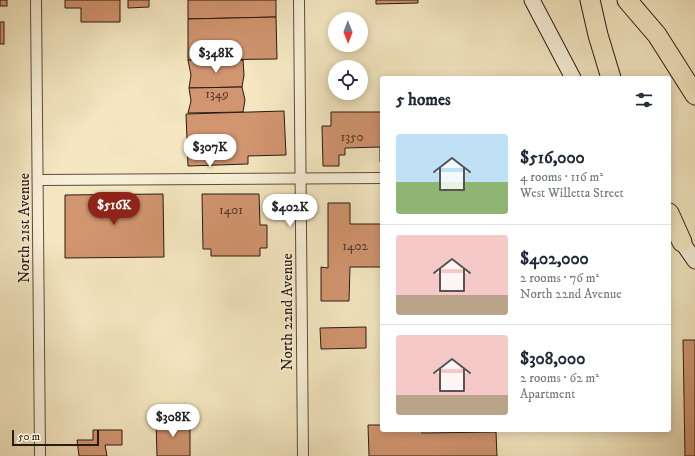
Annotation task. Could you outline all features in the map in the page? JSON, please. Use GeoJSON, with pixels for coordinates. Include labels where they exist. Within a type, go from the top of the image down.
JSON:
{"type":"FeatureCollection","features":[{"type":"Feature","properties":{"kind":"highway"},"geometry":{"type":"LineString","coordinates":[[590,0],[598,35],[610,76]]}},
{"type":"Feature","properties":{"kind":"highway"},"geometry":{"type":"LineString","coordinates":[[627,0],[657,36],[695,95]]}},
{"type":"Feature","properties":{"kind":"highway"},"geometry":{"type":"LineString","coordinates":[[671,217],[682,242]]}},
{"type":"Feature","properties":{"kind":"main road"},"geometry":{"type":"LineString","coordinates":[[532,0],[572,76]]}},
{"type":"Feature","properties":{"kind":"main road"},"geometry":{"type":"LineString","coordinates":[[671,226],[695,261]]}},
{"type":"Feature","properties":{"kind":"street","name":"North 21st Avenue"},"geometry":{"type":"LineString","coordinates":[[36,0],[39,180],[40,456]]}},
{"type":"Feature","properties":{"kind":"street","name":"North 22nd Avenue"},"geometry":{"type":"LineString","coordinates":[[299,0],[303,456]]}},
{"type":"Feature","properties":{"kind":"street"},"geometry":{"type":"LineString","coordinates":[[39,180],[380,178]]}},
{"type":"Feature","properties":{"kind":"building"},"geometry":{"type":"Polygon","coordinates":[[[0,0],[7,0],[7,6],[0,6],[0,0]]]}},
{"type":"Feature","properties":{"kind":"building"},"geometry":{"type":"Polygon","coordinates":[[[65,0],[120,0],[120,22],[81,22],[81,8],[65,8],[65,0]]]}},
{"type":"Feature","properties":{"kind":"building"},"geometry":{"type":"Polygon","coordinates":[[[128,0],[149,0],[149,7],[128,8],[128,0]]]}},
{"type":"Feature","properties":{"kind":"building"},"geometry":{"type":"Polygon","coordinates":[[[188,0],[276,0],[276,17],[188,19],[188,0]]]}},
{"type":"Feature","properties":{"kind":"building"},"geometry":{"type":"Polygon","coordinates":[[[376,0],[418,0],[418,3],[376,4],[376,0]]]}},
{"type":"Feature","properties":{"kind":"building"},"geometry":{"type":"Polygon","coordinates":[[[276,17],[277,59],[188,60],[188,19],[276,17]]]}},
{"type":"Feature","properties":{"kind":"building"},"geometry":{"type":"Polygon","coordinates":[[[0,22],[4,22],[4,44],[0,44],[0,22]]]}},
{"type":"Feature","properties":{"kind":"building"},"geometry":{"type":"Polygon","coordinates":[[[188,60],[243,60],[244,75],[242,87],[189,88],[191,75],[188,60]]]}},
{"type":"Feature","properties":{"kind":"building"},"geometry":{"type":"Polygon","coordinates":[[[242,87],[245,100],[243,112],[188,113],[191,101],[189,88],[242,87]]]}},
{"type":"Feature","properties":{"kind":"building"},"geometry":{"type":"Polygon","coordinates":[[[284,111],[286,155],[248,156],[248,164],[188,166],[186,114],[284,111]]]}},
{"type":"Feature","properties":{"kind":"building"},"geometry":{"type":"Polygon","coordinates":[[[331,112],[380,112],[380,147],[345,148],[345,155],[339,155],[339,166],[323,166],[322,126],[331,126],[331,112]]]}},
{"type":"Feature","properties":{"kind":"building"},"geometry":{"type":"Polygon","coordinates":[[[163,194],[164,257],[65,258],[65,195],[163,194]]]}},
{"type":"Feature","properties":{"kind":"building"},"geometry":{"type":"Polygon","coordinates":[[[202,194],[259,194],[260,225],[267,225],[267,248],[260,248],[260,256],[211,256],[211,249],[203,249],[202,194]]]}},
{"type":"Feature","properties":{"kind":"building"},"geometry":{"type":"Polygon","coordinates":[[[328,203],[350,203],[350,224],[380,224],[380,267],[350,267],[349,301],[321,301],[321,267],[328,268],[328,203]]]}},
{"type":"Feature","properties":{"kind":"building"},"geometry":{"type":"Polygon","coordinates":[[[366,327],[366,348],[321,349],[320,328],[366,327]]]}},
{"type":"Feature","properties":{"kind":"building"},"geometry":{"type":"Polygon","coordinates":[[[683,340],[695,340],[695,456],[685,456],[683,340]]]}},
{"type":"Feature","properties":{"kind":"building"},"geometry":{"type":"Polygon","coordinates":[[[156,420],[190,420],[190,456],[157,456],[156,420]]]}},
{"type":"Feature","properties":{"kind":"building"},"geometry":{"type":"Polygon","coordinates":[[[368,425],[380,425],[380,432],[496,432],[497,456],[369,456],[368,425]]]}},
{"type":"Feature","properties":{"kind":"building"},"geometry":{"type":"Polygon","coordinates":[[[93,430],[122,430],[122,445],[105,445],[107,456],[79,456],[77,440],[93,440],[93,430]]]}}]}
